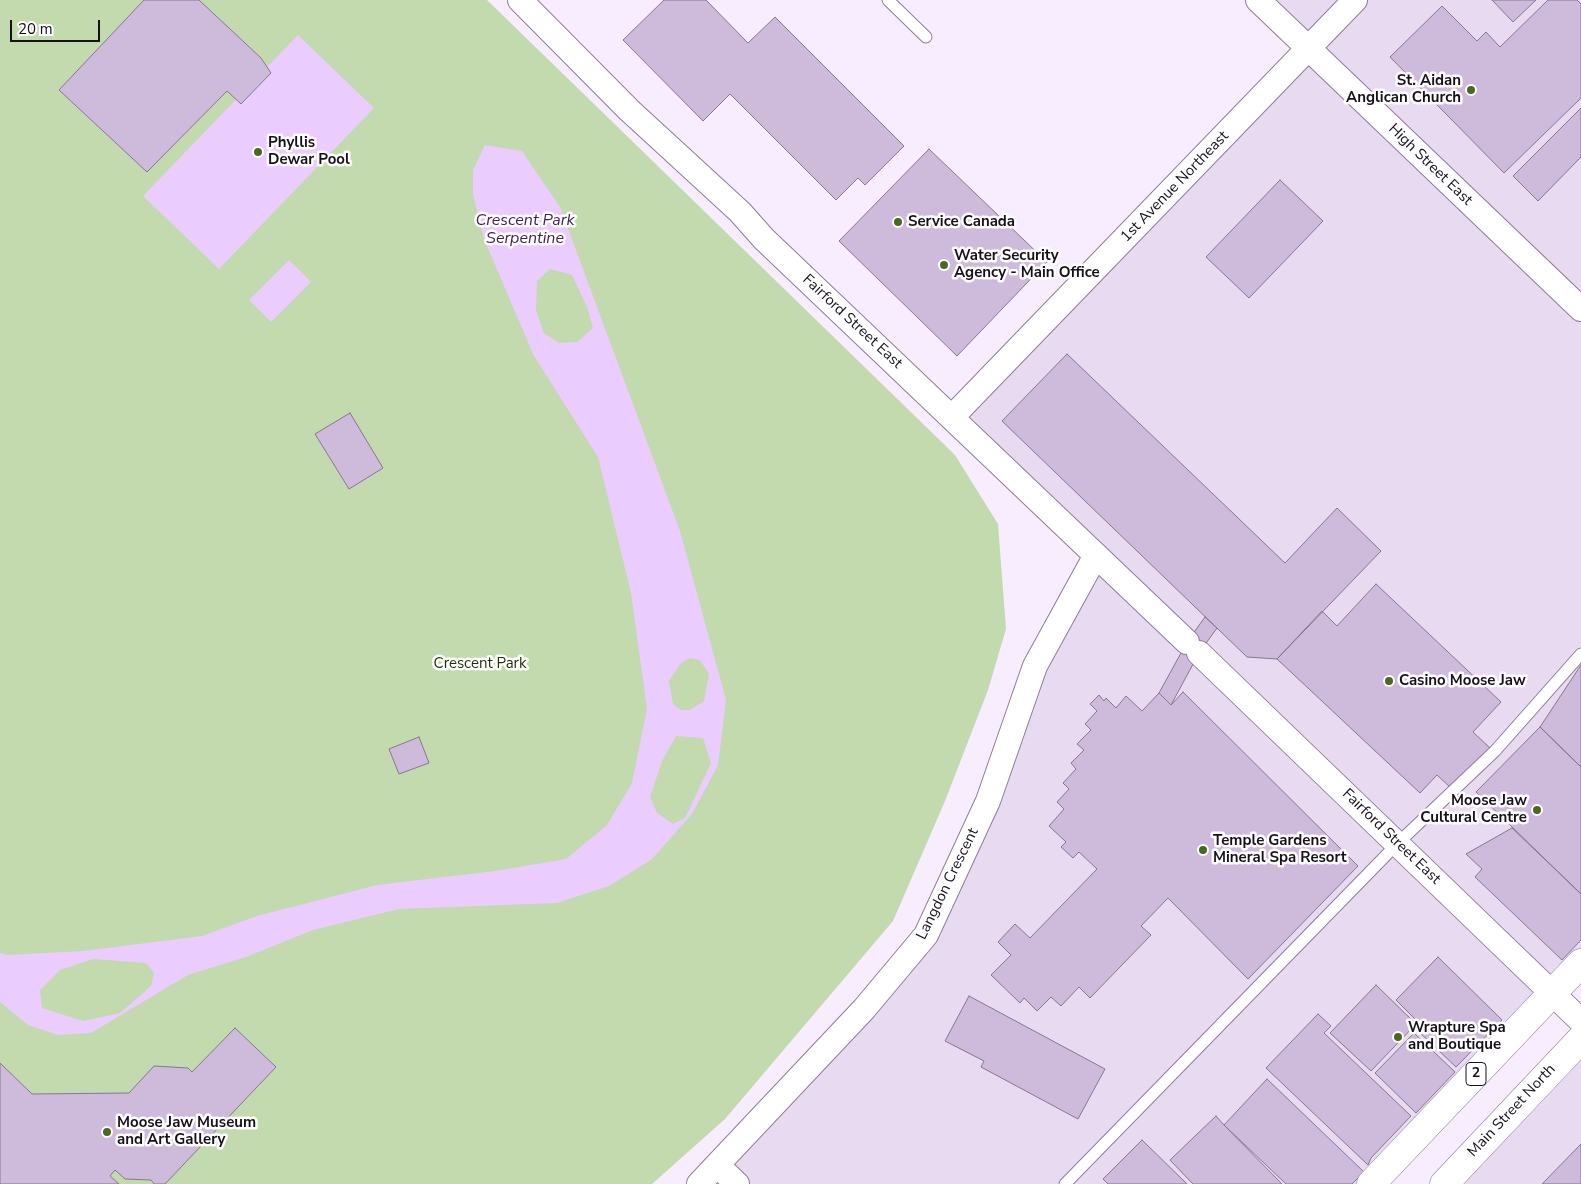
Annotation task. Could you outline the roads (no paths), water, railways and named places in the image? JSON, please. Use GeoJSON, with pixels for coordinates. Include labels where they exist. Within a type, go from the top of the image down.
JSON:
{"type":"FeatureCollection","features":[{"type":"Feature","properties":{"kind":"main road","name":"2"},"geometry":{"type":"LineString","coordinates":[[1371,1184],[1581,963]]}},
{"type":"Feature","properties":{"kind":"main road","name":"Main Street North"},"geometry":{"type":"LineString","coordinates":[[1444,1184],[1581,1039]]}},
{"type":"Feature","properties":{"kind":"street","name":"Fairford Street East"},"geometry":{"type":"LineString","coordinates":[[520,0],[629,110],[740,212],[771,246],[952,416],[1581,1021]]}},
{"type":"Feature","properties":{"kind":"street","name":"High Street East"},"geometry":{"type":"LineString","coordinates":[[1258,0],[1581,309]]}},
{"type":"Feature","properties":{"kind":"street","name":"1st Avenue Northeast"},"geometry":{"type":"LineString","coordinates":[[952,416],[1355,0]]}},
{"type":"Feature","properties":{"kind":"street","name":"Langdon Crescent"},"geometry":{"type":"LineString","coordinates":[[699,1184],[864,1010],[926,935],[988,801],[1035,666],[1096,555]]}},
{"type":"Feature","properties":{"kind":"street"},"geometry":{"type":"LineString","coordinates":[[718,1166],[738,1184]]}},
{"type":"Feature","properties":{"kind":"lane"},"geometry":{"type":"LineString","coordinates":[[888,0],[926,37]]}},
{"type":"Feature","properties":{"kind":"lane"},"geometry":{"type":"LineString","coordinates":[[1065,1184],[1398,843],[1494,751],[1581,654]]}},
{"type":"Feature","properties":{"kind":"water","name":"Phyllis Dewar Pool"},"geometry":{"type":"Polygon","coordinates":[[[298,35],[374,108],[219,269],[143,196],[298,35]]]}},
{"type":"Feature","properties":{"kind":"water","name":"Crescent Park Serpentine"},"geometry":{"type":"Polygon","coordinates":[[[485,145],[522,151],[560,207],[680,531],[726,700],[718,765],[692,814],[651,860],[609,886],[557,903],[399,909],[313,930],[246,957],[188,975],[91,1033],[58,1035],[28,1025],[0,1002],[0,953],[8,955],[83,951],[202,936],[257,916],[377,885],[495,871],[566,859],[607,825],[632,783],[647,709],[631,593],[598,457],[534,356],[484,239],[473,194],[473,170],[485,145]],[[550,269],[537,281],[536,311],[544,333],[559,343],[577,342],[593,328],[587,307],[572,275],[550,269]],[[690,658],[681,663],[669,681],[673,704],[681,710],[690,710],[704,701],[709,674],[700,660],[690,658]],[[676,736],[662,761],[650,797],[657,813],[673,824],[685,818],[711,763],[703,738],[676,736]],[[93,959],[60,970],[40,990],[42,1008],[83,1021],[120,1013],[151,986],[154,973],[146,963],[93,959]]]}},
{"type":"Feature","properties":{"kind":"water"},"geometry":{"type":"Polygon","coordinates":[[[289,260],[311,282],[271,322],[249,300],[289,260]]]}},
{"type":"Feature","properties":{"kind":"place","name":"St. Aidan Anglican Church"},"geometry":{"type":"Point","coordinates":[1471,90]}},
{"type":"Feature","properties":{"kind":"place","name":"Phyllis Dewar Pool"},"geometry":{"type":"Point","coordinates":[258,152]}},
{"type":"Feature","properties":{"kind":"place","name":"Service Canada"},"geometry":{"type":"Point","coordinates":[898,222]}},
{"type":"Feature","properties":{"kind":"place","name":"Water Security Agency - Main Office"},"geometry":{"type":"Point","coordinates":[944,265]}},
{"type":"Feature","properties":{"kind":"place","name":"Casino Moose Jaw"},"geometry":{"type":"Point","coordinates":[1389,681]}},
{"type":"Feature","properties":{"kind":"place","name":"Moose Jaw Cultural Centre"},"geometry":{"type":"Point","coordinates":[1537,810]}},
{"type":"Feature","properties":{"kind":"place","name":"Temple Gardens Mineral Spa Resort"},"geometry":{"type":"Point","coordinates":[1203,850]}},
{"type":"Feature","properties":{"kind":"place","name":"Wrapture Spa and Boutique"},"geometry":{"type":"Point","coordinates":[1398,1037]}},
{"type":"Feature","properties":{"kind":"place","name":"Moose Jaw Museum and Art Gallery"},"geometry":{"type":"Point","coordinates":[107,1132]}},
{"type":"Feature","properties":{"kind":"park label","name":"Crescent Park"},"geometry":{"type":"Point","coordinates":[480,664]}}]}
